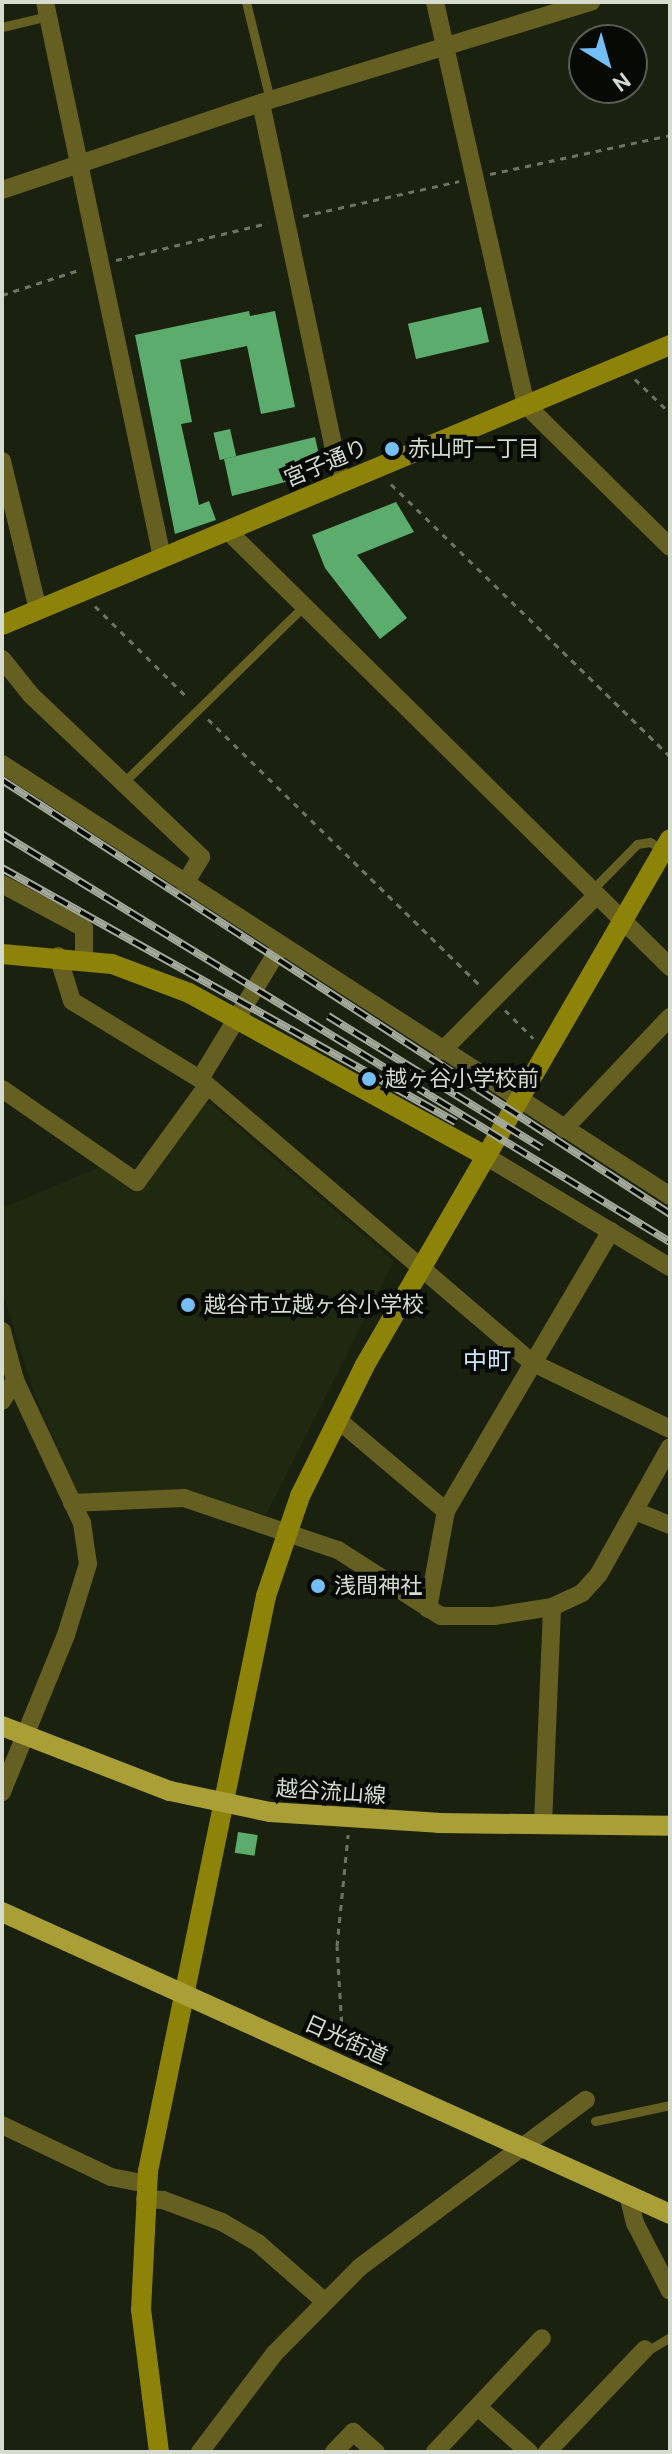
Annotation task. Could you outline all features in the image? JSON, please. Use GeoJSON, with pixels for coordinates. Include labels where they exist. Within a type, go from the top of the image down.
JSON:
{"type":"FeatureCollection","features":[{"type":"Feature","properties":{"kind":"main road","name":"越谷流山線"},"geometry":{"type":"LineString","coordinates":[[2,1726],[153,1785],[222,1805],[350,1819],[670,1826]]}},
{"type":"Feature","properties":{"kind":"main road","name":"日光街道"},"geometry":{"type":"LineString","coordinates":[[2,1912],[670,2214]]}},
{"type":"Feature","properties":{"kind":"street"},"geometry":{"type":"LineString","coordinates":[[435,2],[526,405],[670,547]]}},
{"type":"Feature","properties":{"kind":"street"},"geometry":{"type":"LineString","coordinates":[[2,190],[80,161],[591,2]]}},
{"type":"Feature","properties":{"kind":"street"},"geometry":{"type":"LineString","coordinates":[[46,9],[162,557]]}},
{"type":"Feature","properties":{"kind":"street"},"geometry":{"type":"LineString","coordinates":[[266,102],[285,219],[341,482]]}},
{"type":"Feature","properties":{"kind":"street","name":"宮子通り"},"geometry":{"type":"LineString","coordinates":[[2,625],[670,345]]}},
{"type":"Feature","properties":{"kind":"street"},"geometry":{"type":"LineString","coordinates":[[2,461],[38,610]]}},
{"type":"Feature","properties":{"kind":"street"},"geometry":{"type":"LineString","coordinates":[[228,531],[670,967]]}},
{"type":"Feature","properties":{"kind":"street"},"geometry":{"type":"LineString","coordinates":[[2,659],[31,695],[201,857],[185,884]]}},
{"type":"Feature","properties":{"kind":"street"},"geometry":{"type":"LineString","coordinates":[[2,764],[280,947],[670,1196]]}},
{"type":"Feature","properties":{"kind":"street"},"geometry":{"type":"LineString","coordinates":[[159,2452],[141,2310],[146,2191],[254,1637],[287,1531],[337,1419],[419,1269],[666,845]]}},
{"type":"Feature","properties":{"kind":"street"},"geometry":{"type":"LineString","coordinates":[[2,884],[84,928],[84,960]]}},
{"type":"Feature","properties":{"kind":"street"},"geometry":{"type":"LineString","coordinates":[[442,1051],[595,893]]}},
{"type":"Feature","properties":{"kind":"street"},"geometry":{"type":"LineString","coordinates":[[2,1089],[137,1182],[204,1082],[236,1017],[280,947]]}},
{"type":"Feature","properties":{"kind":"street"},"geometry":{"type":"LineString","coordinates":[[2,954],[58,956],[144,975],[236,1017],[484,1155],[670,1267]]}},
{"type":"Feature","properties":{"kind":"street"},"geometry":{"type":"LineString","coordinates":[[58,956],[72,1001],[204,1082],[531,1362],[670,1429]]}},
{"type":"Feature","properties":{"kind":"street"},"geometry":{"type":"LineString","coordinates":[[564,1129],[670,1017]]}},
{"type":"Feature","properties":{"kind":"street"},"geometry":{"type":"LineString","coordinates":[[428,1609],[446,1511],[531,1362],[611,1231]]}},
{"type":"Feature","properties":{"kind":"street"},"geometry":{"type":"LineString","coordinates":[[2,1331],[15,1380],[82,1523],[88,1564],[2,1792]]}},
{"type":"Feature","properties":{"kind":"street"},"geometry":{"type":"LineString","coordinates":[[2,1401],[15,1380]]}},
{"type":"Feature","properties":{"kind":"street"},"geometry":{"type":"LineString","coordinates":[[337,1419],[446,1511]]}},
{"type":"Feature","properties":{"kind":"street"},"geometry":{"type":"LineString","coordinates":[[72,1503],[184,1498],[338,1550],[428,1609],[450,1618],[552,1607],[582,1593],[599,1574],[670,1447]]}},
{"type":"Feature","properties":{"kind":"street"},"geometry":{"type":"LineString","coordinates":[[635,1511],[670,1525]]}},
{"type":"Feature","properties":{"kind":"street"},"geometry":{"type":"LineString","coordinates":[[543,1824],[552,1607]]}},
{"type":"Feature","properties":{"kind":"street"},"geometry":{"type":"LineString","coordinates":[[200,2452],[274,2354],[324,2301],[407,2230],[586,2100]]}},
{"type":"Feature","properties":{"kind":"street"},"geometry":{"type":"LineString","coordinates":[[2,2125],[163,2200],[222,2222],[258,2243],[324,2301]]}},
{"type":"Feature","properties":{"kind":"street"},"geometry":{"type":"LineString","coordinates":[[628,2195],[635,2223],[670,2291]]}},
{"type":"Feature","properties":{"kind":"street"},"geometry":{"type":"LineString","coordinates":[[435,2452],[542,2338]]}},
{"type":"Feature","properties":{"kind":"street"},"geometry":{"type":"LineString","coordinates":[[547,2452],[645,2349]]}},
{"type":"Feature","properties":{"kind":"street"},"geometry":{"type":"LineString","coordinates":[[478,2407],[529,2452]]}},
{"type":"Feature","properties":{"kind":"street"},"geometry":{"type":"LineString","coordinates":[[334,2452],[353,2432],[376,2452]]}},
{"type":"Feature","properties":{"kind":"lane"},"geometry":{"type":"LineString","coordinates":[[246,2],[266,102]]}},
{"type":"Feature","properties":{"kind":"lane"},"geometry":{"type":"LineString","coordinates":[[2,27],[46,9]]}},
{"type":"Feature","properties":{"kind":"lane"},"geometry":{"type":"LineString","coordinates":[[124,782],[304,606]]}},
{"type":"Feature","properties":{"kind":"lane"},"geometry":{"type":"LineString","coordinates":[[595,893],[637,844],[650,842],[666,845]]}},
{"type":"Feature","properties":{"kind":"lane"},"geometry":{"type":"LineString","coordinates":[[595,2121],[670,2105]]}},
{"type":"Feature","properties":{"kind":"lane"},"geometry":{"type":"LineString","coordinates":[[645,2349],[648,2352],[670,2337]]}},
{"type":"Feature","properties":{"kind":"path"},"geometry":{"type":"LineString","coordinates":[[2,295],[100,264],[285,219],[670,135]]}},
{"type":"Feature","properties":{"kind":"path"},"geometry":{"type":"LineString","coordinates":[[628,372],[670,413]]}},
{"type":"Feature","properties":{"kind":"path"},"geometry":{"type":"LineString","coordinates":[[382,476],[670,756]]}},
{"type":"Feature","properties":{"kind":"path"},"geometry":{"type":"LineString","coordinates":[[86,598],[533,1038]]}},
{"type":"Feature","properties":{"kind":"path"},"geometry":{"type":"LineString","coordinates":[[343,2048],[337,1946],[350,1819]]}},
{"type":"Feature","properties":{"kind":"shaded area","name":"越谷市立越ヶ谷小学校"},"geometry":{"type":"Polygon","coordinates":[[[200,1103],[211,1104],[394,1261],[266,1515],[181,1489],[78,1494],[35,1396],[2,1291],[2,1208],[100,1167],[140,1191],[200,1103]]]}},
{"type":"Feature","properties":{"kind":"building"},"geometry":{"type":"Polygon","coordinates":[[[481,307],[489,342],[416,359],[408,324],[481,307]]]}},
{"type":"Feature","properties":{"kind":"building"},"geometry":{"type":"Polygon","coordinates":[[[249,311],[250,316],[275,311],[295,407],[261,414],[247,346],[180,360],[192,422],[181,424],[199,505],[209,501],[216,520],[175,534],[135,335],[249,311]]]}},
{"type":"Feature","properties":{"kind":"building"},"geometry":{"type":"Polygon","coordinates":[[[230,429],[236,456],[220,460],[213,433],[230,429]]]}},
{"type":"Feature","properties":{"kind":"building"},"geometry":{"type":"Polygon","coordinates":[[[315,437],[322,469],[315,474],[232,496],[224,459],[315,437]]]}},
{"type":"Feature","properties":{"kind":"building"},"geometry":{"type":"Polygon","coordinates":[[[396,502],[414,532],[357,555],[407,618],[380,639],[325,568],[312,535],[396,502]]]}},
{"type":"Feature","properties":{"kind":"building"},"geometry":{"type":"Polygon","coordinates":[[[238,1832],[258,1835],[254,1856],[235,1853],[238,1832]]]}},
{"type":"Feature","properties":{"kind":"railway"},"geometry":{"type":"LineString","coordinates":[[2,780],[670,1214]]}},
{"type":"Feature","properties":{"kind":"railway"},"geometry":{"type":"LineString","coordinates":[[2,834],[670,1242]]}},
{"type":"Feature","properties":{"kind":"railway"},"geometry":{"type":"LineString","coordinates":[[2,868],[456,1122]]}},
{"type":"Feature","properties":{"kind":"railway"},"geometry":{"type":"LineString","coordinates":[[328,1016],[542,1148]]}},
{"type":"Feature","properties":{"kind":"place","name":"赤山町一丁目"},"geometry":{"type":"Point","coordinates":[392,449]}},
{"type":"Feature","properties":{"kind":"place","name":"越ヶ谷小学校前"},"geometry":{"type":"Point","coordinates":[369,1079]}},
{"type":"Feature","properties":{"kind":"place","name":"越谷市立越ヶ谷小学校"},"geometry":{"type":"Point","coordinates":[188,1305]}},
{"type":"Feature","properties":{"kind":"place","name":"浅間神社"},"geometry":{"type":"Point","coordinates":[318,1586]}},
{"type":"Feature","properties":{"kind":"district","name":"中町"},"geometry":{"type":"Point","coordinates":[487,1361]}}]}
